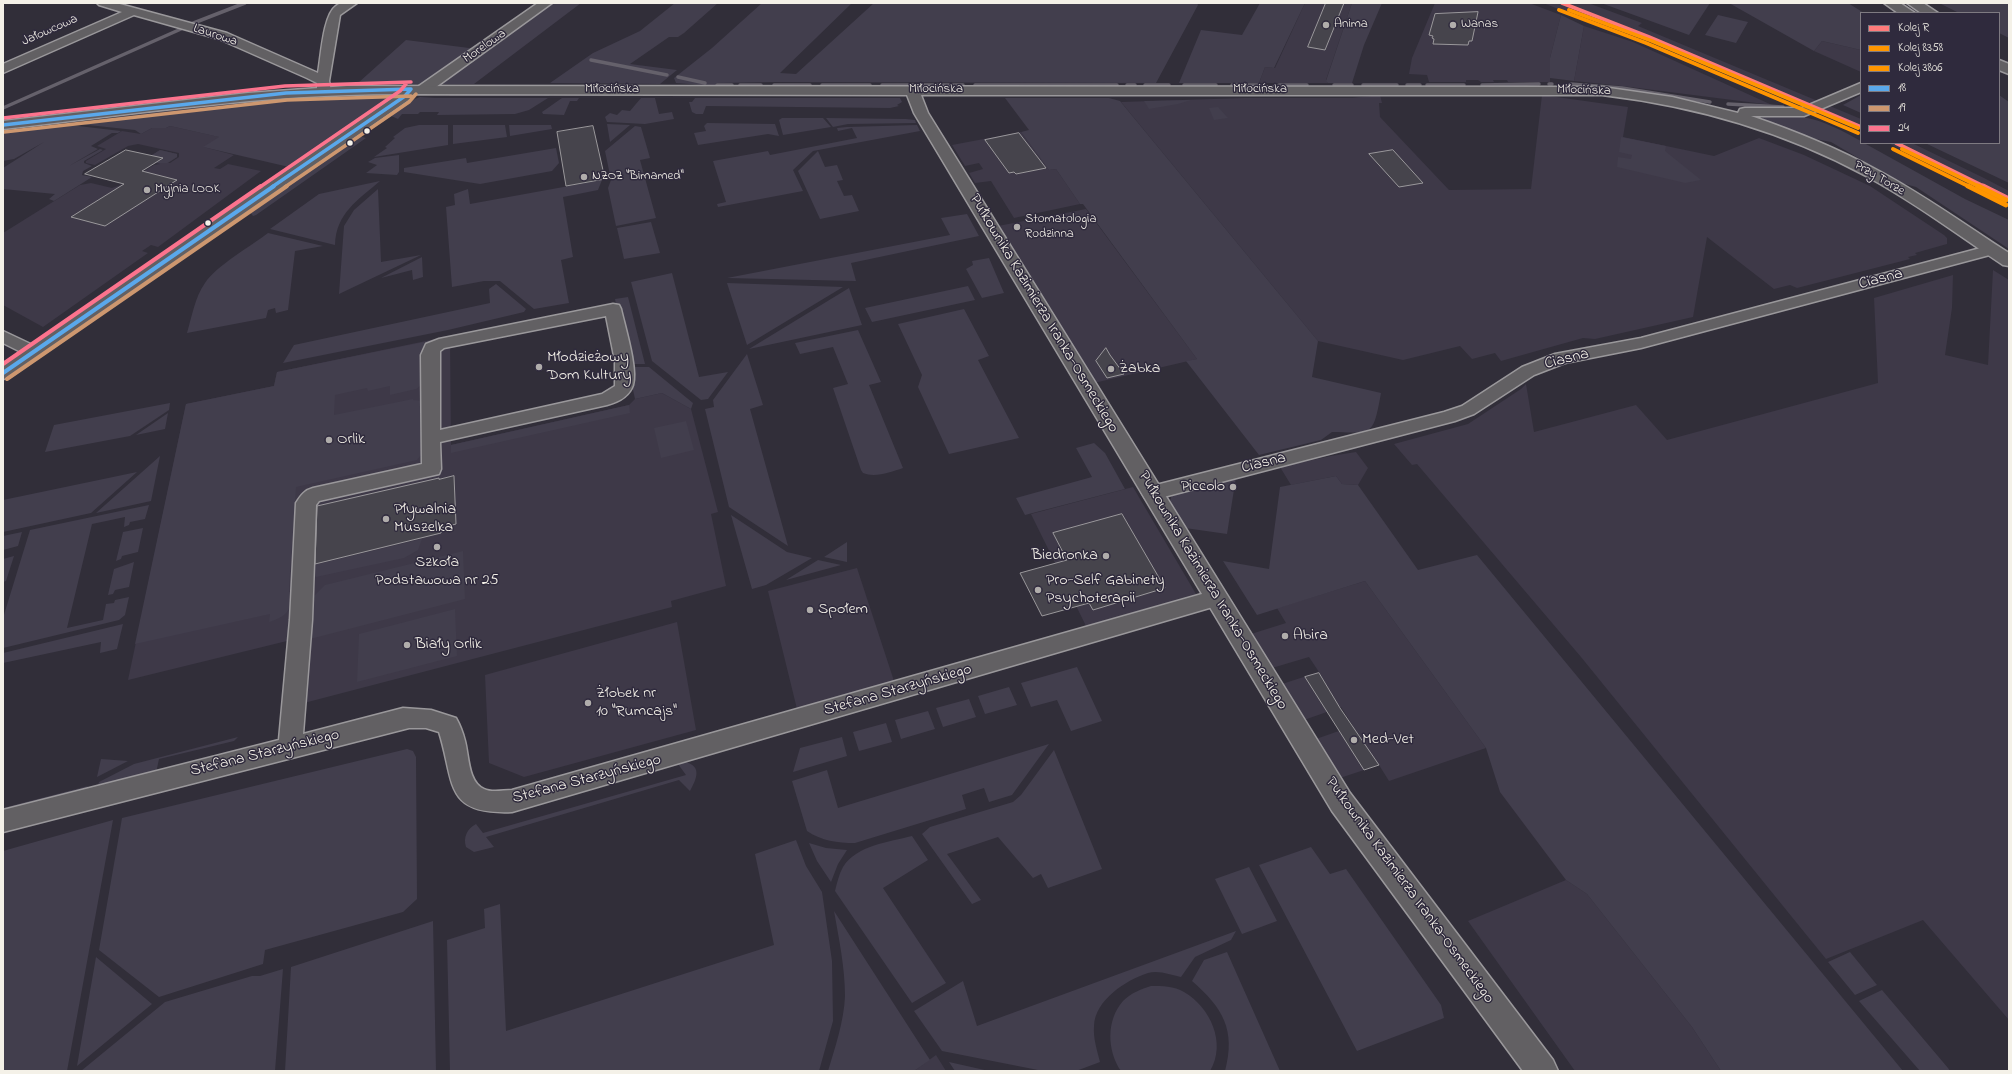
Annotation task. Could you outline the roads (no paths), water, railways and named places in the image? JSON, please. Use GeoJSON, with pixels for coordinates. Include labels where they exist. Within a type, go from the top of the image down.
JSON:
{"type":"FeatureCollection","features":[{"type":"Feature","properties":{"kind":"street","name":"Laurowa"},"geometry":{"type":"LineString","coordinates":[[103,3],[223,36],[323,86]]}},
{"type":"Feature","properties":{"kind":"street"},"geometry":{"type":"LineString","coordinates":[[323,86],[334,14],[340,8],[351,3]]}},
{"type":"Feature","properties":{"kind":"street","name":"Morelowa"},"geometry":{"type":"LineString","coordinates":[[417,89],[546,3]]}},
{"type":"Feature","properties":{"kind":"street"},"geometry":{"type":"LineString","coordinates":[[1890,3],[1906,12]]}},
{"type":"Feature","properties":{"kind":"street"},"geometry":{"type":"LineString","coordinates":[[1913,3],[1929,12]]}},
{"type":"Feature","properties":{"kind":"street","name":"Jałowcowa"},"geometry":{"type":"LineString","coordinates":[[3,69],[132,12]]}},
{"type":"Feature","properties":{"kind":"street"},"geometry":{"type":"LineString","coordinates":[[2000,52],[2009,56]]}},
{"type":"Feature","properties":{"kind":"street"},"geometry":{"type":"LineString","coordinates":[[2000,65],[2009,70]]}},
{"type":"Feature","properties":{"kind":"street","name":"Miłocińska"},"geometry":{"type":"LineString","coordinates":[[3,125],[240,98],[323,86],[417,89],[1584,90],[1653,97],[1711,108],[1739,116],[1742,113],[1751,112],[1804,112],[1860,88]]}},
{"type":"Feature","properties":{"kind":"street"},"geometry":{"type":"LineString","coordinates":[[3,373],[417,89]]}},
{"type":"Feature","properties":{"kind":"street","name":"Pułkownika Kazimierza Iranka-Osmeckiego"},"geometry":{"type":"LineString","coordinates":[[914,90],[916,103],[921,113],[1341,802],[1542,1071]]}},
{"type":"Feature","properties":{"kind":"street","name":"Przy Torze"},"geometry":{"type":"LineString","coordinates":[[1739,116],[1809,142],[1852,163],[1896,188],[2009,261]]}},
{"type":"Feature","properties":{"kind":"street","name":"Ciasna"},"geometry":{"type":"LineString","coordinates":[[1152,493],[1449,417],[1468,410],[1528,371],[1561,358],[1622,348],[1654,340],[1992,250]]}},
{"type":"Feature","properties":{"kind":"street"},"geometry":{"type":"LineString","coordinates":[[290,748],[301,620],[306,504],[313,495],[432,468],[431,438],[430,355],[432,348],[448,341],[613,309],[624,370],[623,387],[616,395],[607,399],[431,438]]}},
{"type":"Feature","properties":{"kind":"street"},"geometry":{"type":"LineString","coordinates":[[3,336],[33,352]]}},
{"type":"Feature","properties":{"kind":"street","name":"Stefana Starzyńskiego"},"geometry":{"type":"LineString","coordinates":[[3,821],[403,718],[422,717],[434,719],[448,726],[453,738],[464,787],[470,796],[487,802],[512,801],[971,670],[1216,598]]}},
{"type":"Feature","properties":{"kind":"waterway"},"geometry":{"type":"LineString","coordinates":[[191,24],[245,3]]}},
{"type":"Feature","properties":{"kind":"waterway"},"geometry":{"type":"LineString","coordinates":[[3,108],[181,29]]}},
{"type":"Feature","properties":{"kind":"waterway"},"geometry":{"type":"LineString","coordinates":[[591,60],[667,75]]}},
{"type":"Feature","properties":{"kind":"waterway"},"geometry":{"type":"LineString","coordinates":[[678,77],[705,83]]}},
{"type":"Feature","properties":{"kind":"waterway"},"geometry":{"type":"LineString","coordinates":[[1482,85],[1539,84]]}},
{"type":"Feature","properties":{"kind":"waterway"},"geometry":{"type":"LineString","coordinates":[[1570,84],[1622,88],[1710,102]]}},
{"type":"Feature","properties":{"kind":"waterway"},"geometry":{"type":"LineString","coordinates":[[717,85],[732,85]]}},
{"type":"Feature","properties":{"kind":"waterway"},"geometry":{"type":"LineString","coordinates":[[740,85],[761,85]]}},
{"type":"Feature","properties":{"kind":"waterway"},"geometry":{"type":"LineString","coordinates":[[774,85],[810,85]]}},
{"type":"Feature","properties":{"kind":"waterway"},"geometry":{"type":"LineString","coordinates":[[822,85],[870,85]]}},
{"type":"Feature","properties":{"kind":"waterway"},"geometry":{"type":"LineString","coordinates":[[882,85],[963,85]]}},
{"type":"Feature","properties":{"kind":"waterway"},"geometry":{"type":"LineString","coordinates":[[975,85],[1117,85]]}},
{"type":"Feature","properties":{"kind":"waterway"},"geometry":{"type":"LineString","coordinates":[[1127,85],[1135,85]]}},
{"type":"Feature","properties":{"kind":"waterway"},"geometry":{"type":"LineString","coordinates":[[1145,85],[1169,85]]}},
{"type":"Feature","properties":{"kind":"waterway"},"geometry":{"type":"LineString","coordinates":[[1184,85],[1216,85]]}},
{"type":"Feature","properties":{"kind":"waterway"},"geometry":{"type":"LineString","coordinates":[[1232,85],[1260,85]]}},
{"type":"Feature","properties":{"kind":"waterway"},"geometry":{"type":"LineString","coordinates":[[1279,85],[1307,85]]}},
{"type":"Feature","properties":{"kind":"waterway"},"geometry":{"type":"LineString","coordinates":[[1334,85],[1352,85]]}},
{"type":"Feature","properties":{"kind":"waterway"},"geometry":{"type":"LineString","coordinates":[[1363,85],[1397,85]]}},
{"type":"Feature","properties":{"kind":"waterway"},"geometry":{"type":"LineString","coordinates":[[1407,85],[1420,85]]}},
{"type":"Feature","properties":{"kind":"waterway"},"geometry":{"type":"LineString","coordinates":[[1427,85],[1464,85]]}},
{"type":"Feature","properties":{"kind":"waterway"},"geometry":{"type":"LineString","coordinates":[[1728,104],[1783,107]]}},
{"type":"Feature","properties":{"kind":"rail line","name":"R"},"geometry":{"type":"LineString","coordinates":[[1562,3],[1649,37],[1860,127]]}},
{"type":"Feature","properties":{"kind":"rail line","name":"8358"},"geometry":{"type":"LineString","coordinates":[[1559,10],[1646,43],[1858,133]]}},
{"type":"Feature","properties":{"kind":"rail line","name":"3806"},"geometry":{"type":"LineString","coordinates":[[1569,10],[1652,41],[1858,128]]}},
{"type":"Feature","properties":{"kind":"rail line","name":"R"},"geometry":{"type":"LineString","coordinates":[[1898,144],[2009,199]]}},
{"type":"Feature","properties":{"kind":"rail line","name":"8358"},"geometry":{"type":"LineString","coordinates":[[1893,149],[2006,205]]}},
{"type":"Feature","properties":{"kind":"rail line","name":"3806"},"geometry":{"type":"LineString","coordinates":[[1902,149],[2006,200]]}},
{"type":"Feature","properties":{"kind":"place","name":"Anima"},"geometry":{"type":"Point","coordinates":[1326,25]}},
{"type":"Feature","properties":{"kind":"place","name":"Wanas"},"geometry":{"type":"Point","coordinates":[1453,25]}},
{"type":"Feature","properties":{"kind":"place","name":"NZOZ \"Bimamed\""},"geometry":{"type":"Point","coordinates":[584,177]}},
{"type":"Feature","properties":{"kind":"place","name":"Myjnia LOOK"},"geometry":{"type":"Point","coordinates":[147,190]}},
{"type":"Feature","properties":{"kind":"place","name":"Stomatologia Rodzinna"},"geometry":{"type":"Point","coordinates":[1017,227]}},
{"type":"Feature","properties":{"kind":"place","name":"Młodzieżowy Dom Kultury"},"geometry":{"type":"Point","coordinates":[539,367]}},
{"type":"Feature","properties":{"kind":"place","name":"Żabka"},"geometry":{"type":"Point","coordinates":[1111,369]}},
{"type":"Feature","properties":{"kind":"place","name":"Orlik"},"geometry":{"type":"Point","coordinates":[329,440]}},
{"type":"Feature","properties":{"kind":"place","name":"Piccolo"},"geometry":{"type":"Point","coordinates":[1233,487]}},
{"type":"Feature","properties":{"kind":"place","name":"Pływalnia Muszelka"},"geometry":{"type":"Point","coordinates":[386,519]}},
{"type":"Feature","properties":{"kind":"place","name":"Szkoła Podstawowa nr 25"},"geometry":{"type":"Point","coordinates":[437,547]}},
{"type":"Feature","properties":{"kind":"place","name":"Biedronka"},"geometry":{"type":"Point","coordinates":[1106,556]}},
{"type":"Feature","properties":{"kind":"place","name":"Pro-Self Gabinety Psychoterapii"},"geometry":{"type":"Point","coordinates":[1038,590]}},
{"type":"Feature","properties":{"kind":"place","name":"Społem"},"geometry":{"type":"Point","coordinates":[810,610]}},
{"type":"Feature","properties":{"kind":"place","name":"Abira"},"geometry":{"type":"Point","coordinates":[1285,636]}},
{"type":"Feature","properties":{"kind":"place","name":"Biały Orlik"},"geometry":{"type":"Point","coordinates":[407,645]}},
{"type":"Feature","properties":{"kind":"place","name":"Żłobek nr 10 \"Rumcajs\""},"geometry":{"type":"Point","coordinates":[588,703]}},
{"type":"Feature","properties":{"kind":"place","name":"Med-Vet"},"geometry":{"type":"Point","coordinates":[1354,740]}}]}
